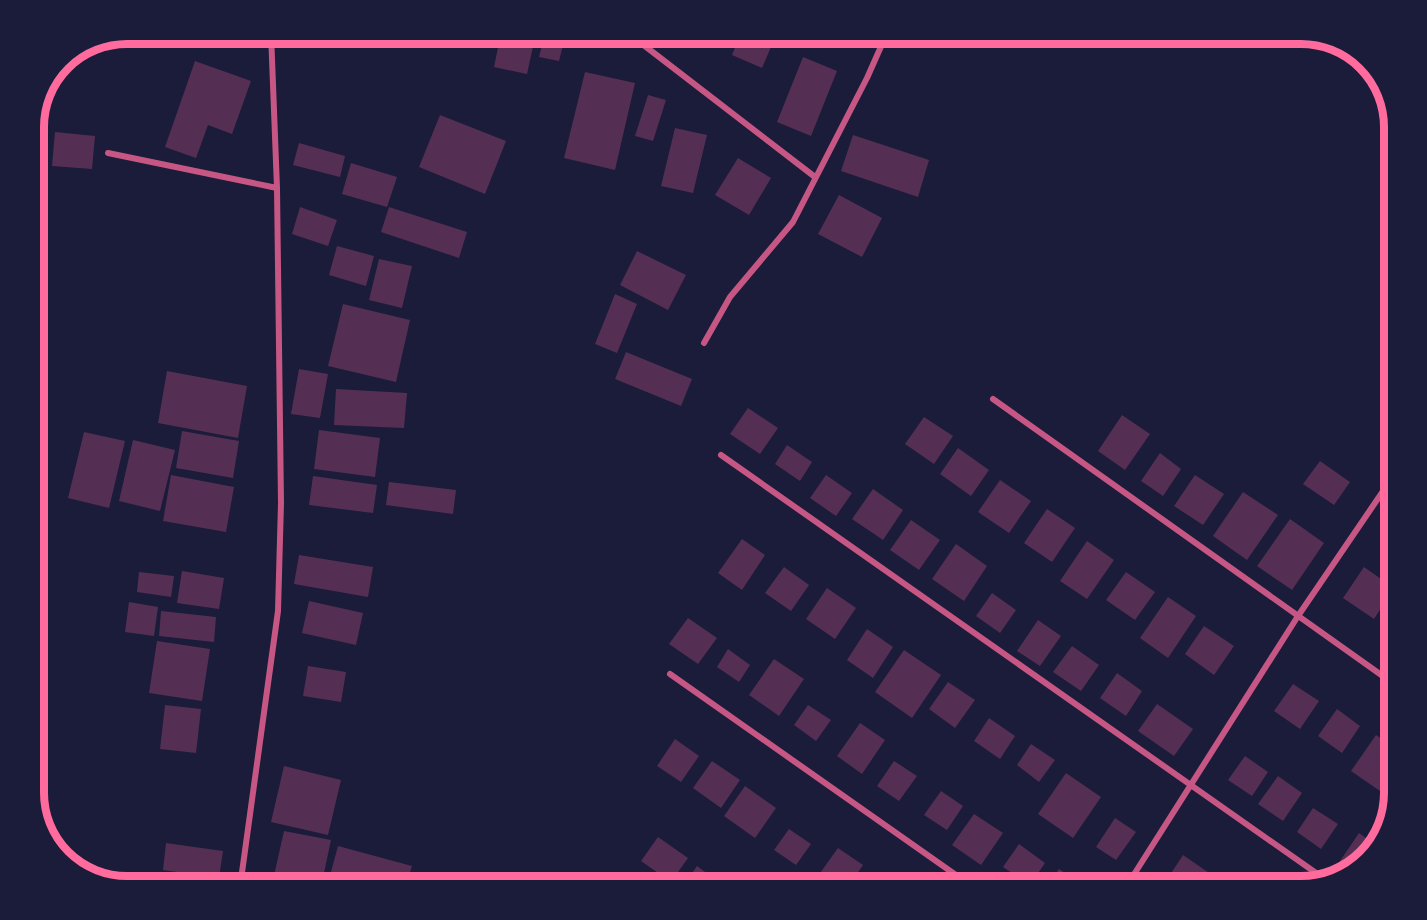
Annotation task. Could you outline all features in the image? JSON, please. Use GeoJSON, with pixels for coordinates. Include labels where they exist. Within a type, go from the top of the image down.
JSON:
{"type":"FeatureCollection","features":[{"type":"Feature","properties":{"kind":"street"},"geometry":{"type":"LineString","coordinates":[[242,876],[279,611],[281,503],[277,188],[271,44]]}},
{"type":"Feature","properties":{"kind":"street"},"geometry":{"type":"LineString","coordinates":[[642,44],[815,177]]}},
{"type":"Feature","properties":{"kind":"street"},"geometry":{"type":"LineString","coordinates":[[704,343],[730,297],[793,222],[882,44]]}},
{"type":"Feature","properties":{"kind":"street"},"geometry":{"type":"LineString","coordinates":[[108,153],[277,188]]}},
{"type":"Feature","properties":{"kind":"street"},"geometry":{"type":"LineString","coordinates":[[993,399],[1384,677]]}},
{"type":"Feature","properties":{"kind":"street"},"geometry":{"type":"LineString","coordinates":[[721,455],[1318,874]]}},
{"type":"Feature","properties":{"kind":"street"},"geometry":{"type":"LineString","coordinates":[[1133,876],[1298,616],[1384,490]]}},
{"type":"Feature","properties":{"kind":"street"},"geometry":{"type":"LineString","coordinates":[[670,674],[957,876]]}},
{"type":"Feature","properties":{"kind":"building"},"geometry":{"type":"Polygon","coordinates":[[[499,44],[534,44],[527,74],[494,67],[499,44]]]}},
{"type":"Feature","properties":{"kind":"building"},"geometry":{"type":"Polygon","coordinates":[[[542,44],[563,44],[559,61],[539,57],[542,44]]]}},
{"type":"Feature","properties":{"kind":"building"},"geometry":{"type":"Polygon","coordinates":[[[736,44],[772,44],[762,68],[732,55],[736,44]]]}},
{"type":"Feature","properties":{"kind":"building"},"geometry":{"type":"Polygon","coordinates":[[[803,57],[837,71],[811,136],[777,122],[803,57]]]}},
{"type":"Feature","properties":{"kind":"building"},"geometry":{"type":"Polygon","coordinates":[[[195,61],[251,81],[232,134],[208,125],[196,158],[165,147],[195,61]]]}},
{"type":"Feature","properties":{"kind":"building"},"geometry":{"type":"Polygon","coordinates":[[[585,72],[635,83],[615,170],[564,158],[585,72]]]}},
{"type":"Feature","properties":{"kind":"building"},"geometry":{"type":"Polygon","coordinates":[[[648,95],[666,100],[653,141],[635,136],[648,95]]]}},
{"type":"Feature","properties":{"kind":"building"},"geometry":{"type":"Polygon","coordinates":[[[440,115],[506,141],[485,194],[419,167],[440,115]]]}},
{"type":"Feature","properties":{"kind":"building"},"geometry":{"type":"Polygon","coordinates":[[[675,128],[707,135],[693,193],[661,186],[675,128]]]}},
{"type":"Feature","properties":{"kind":"building"},"geometry":{"type":"Polygon","coordinates":[[[55,132],[95,136],[92,169],[52,166],[55,132]]]}},
{"type":"Feature","properties":{"kind":"building"},"geometry":{"type":"Polygon","coordinates":[[[853,135],[929,160],[918,197],[841,171],[853,135]]]}},
{"type":"Feature","properties":{"kind":"building"},"geometry":{"type":"Polygon","coordinates":[[[299,143],[345,156],[340,177],[293,165],[299,143]]]}},
{"type":"Feature","properties":{"kind":"building"},"geometry":{"type":"Polygon","coordinates":[[[738,158],[771,178],[749,215],[715,195],[738,158]]]}},
{"type":"Feature","properties":{"kind":"building"},"geometry":{"type":"Polygon","coordinates":[[[351,163],[397,177],[387,207],[342,194],[351,163]]]}},
{"type":"Feature","properties":{"kind":"building"},"geometry":{"type":"Polygon","coordinates":[[[839,195],[882,218],[862,257],[818,234],[839,195]]]}},
{"type":"Feature","properties":{"kind":"building"},"geometry":{"type":"Polygon","coordinates":[[[300,207],[337,220],[328,246],[292,234],[300,207]]]}},
{"type":"Feature","properties":{"kind":"building"},"geometry":{"type":"Polygon","coordinates":[[[389,207],[467,232],[459,258],[381,232],[389,207]]]}},
{"type":"Feature","properties":{"kind":"building"},"geometry":{"type":"Polygon","coordinates":[[[337,246],[374,256],[366,286],[329,275],[337,246]]]}},
{"type":"Feature","properties":{"kind":"building"},"geometry":{"type":"Polygon","coordinates":[[[637,251],[686,275],[668,310],[620,285],[637,251]]]}},
{"type":"Feature","properties":{"kind":"building"},"geometry":{"type":"Polygon","coordinates":[[[379,259],[412,266],[402,308],[369,300],[379,259]]]}},
{"type":"Feature","properties":{"kind":"building"},"geometry":{"type":"Polygon","coordinates":[[[615,294],[637,304],[617,353],[595,344],[615,294]]]}},
{"type":"Feature","properties":{"kind":"building"},"geometry":{"type":"Polygon","coordinates":[[[343,304],[410,320],[396,382],[328,366],[343,304]]]}},
{"type":"Feature","properties":{"kind":"building"},"geometry":{"type":"Polygon","coordinates":[[[626,352],[692,379],[681,406],[615,379],[626,352]]]}},
{"type":"Feature","properties":{"kind":"building"},"geometry":{"type":"Polygon","coordinates":[[[299,369],[328,374],[320,418],[291,414],[299,369]]]}},
{"type":"Feature","properties":{"kind":"building"},"geometry":{"type":"Polygon","coordinates":[[[167,371],[247,386],[238,438],[158,423],[167,371]]]}},
{"type":"Feature","properties":{"kind":"building"},"geometry":{"type":"Polygon","coordinates":[[[336,389],[407,393],[404,428],[334,425],[336,389]]]}},
{"type":"Feature","properties":{"kind":"building"},"geometry":{"type":"Polygon","coordinates":[[[748,408],[778,428],[760,454],[730,434],[748,408]]]}},
{"type":"Feature","properties":{"kind":"building"},"geometry":{"type":"Polygon","coordinates":[[[1122,415],[1150,434],[1125,470],[1098,451],[1122,415]]]}},
{"type":"Feature","properties":{"kind":"building"},"geometry":{"type":"Polygon","coordinates":[[[924,417],[953,436],[934,464],[905,444],[924,417]]]}},
{"type":"Feature","properties":{"kind":"building"},"geometry":{"type":"Polygon","coordinates":[[[319,430],[380,438],[375,477],[314,469],[319,430]]]}},
{"type":"Feature","properties":{"kind":"building"},"geometry":{"type":"Polygon","coordinates":[[[182,431],[239,441],[233,478],[176,468],[182,431]]]}},
{"type":"Feature","properties":{"kind":"building"},"geometry":{"type":"Polygon","coordinates":[[[84,432],[125,441],[109,508],[68,498],[84,432]]]}},
{"type":"Feature","properties":{"kind":"building"},"geometry":{"type":"Polygon","coordinates":[[[133,440],[175,450],[160,511],[119,501],[133,440]]]}},
{"type":"Feature","properties":{"kind":"building"},"geometry":{"type":"Polygon","coordinates":[[[787,445],[812,462],[800,481],[775,464],[787,445]]]}},
{"type":"Feature","properties":{"kind":"building"},"geometry":{"type":"Polygon","coordinates":[[[958,448],[989,470],[971,496],[940,474],[958,448]]]}},
{"type":"Feature","properties":{"kind":"building"},"geometry":{"type":"Polygon","coordinates":[[[1160,453],[1181,469],[1163,496],[1141,481],[1160,453]]]}},
{"type":"Feature","properties":{"kind":"building"},"geometry":{"type":"Polygon","coordinates":[[[1320,461],[1350,482],[1334,505],[1303,484],[1320,461]]]}},
{"type":"Feature","properties":{"kind":"building"},"geometry":{"type":"Polygon","coordinates":[[[171,475],[234,487],[226,532],[163,521],[171,475]]]}},
{"type":"Feature","properties":{"kind":"building"},"geometry":{"type":"Polygon","coordinates":[[[826,475],[852,493],[836,516],[810,498],[826,475]]]}},
{"type":"Feature","properties":{"kind":"building"},"geometry":{"type":"Polygon","coordinates":[[[1195,475],[1224,494],[1203,525],[1174,506],[1195,475]]]}},
{"type":"Feature","properties":{"kind":"building"},"geometry":{"type":"Polygon","coordinates":[[[313,476],[377,485],[373,513],[309,505],[313,476]]]}},
{"type":"Feature","properties":{"kind":"building"},"geometry":{"type":"Polygon","coordinates":[[[1000,480],[1031,501],[1009,533],[978,512],[1000,480]]]}},
{"type":"Feature","properties":{"kind":"building"},"geometry":{"type":"Polygon","coordinates":[[[389,482],[456,490],[453,514],[386,505],[389,482]]]}},
{"type":"Feature","properties":{"kind":"building"},"geometry":{"type":"Polygon","coordinates":[[[873,489],[903,510],[883,540],[852,519],[873,489]]]}},
{"type":"Feature","properties":{"kind":"building"},"geometry":{"type":"Polygon","coordinates":[[[1243,492],[1278,515],[1247,560],[1213,536],[1243,492]]]}},
{"type":"Feature","properties":{"kind":"building"},"geometry":{"type":"Polygon","coordinates":[[[1047,509],[1075,528],[1052,562],[1024,543],[1047,509]]]}},
{"type":"Feature","properties":{"kind":"building"},"geometry":{"type":"Polygon","coordinates":[[[1290,519],[1324,543],[1292,590],[1257,566],[1290,519]]]}},
{"type":"Feature","properties":{"kind":"building"},"geometry":{"type":"Polygon","coordinates":[[[911,520],[940,540],[919,570],[890,550],[911,520]]]}},
{"type":"Feature","properties":{"kind":"building"},"geometry":{"type":"Polygon","coordinates":[[[742,539],[765,555],[742,590],[718,573],[742,539]]]}},
{"type":"Feature","properties":{"kind":"building"},"geometry":{"type":"Polygon","coordinates":[[[1087,541],[1114,560],[1087,599],[1060,581],[1087,541]]]}},
{"type":"Feature","properties":{"kind":"building"},"geometry":{"type":"Polygon","coordinates":[[[956,544],[987,566],[964,601],[932,579],[956,544]]]}},
{"type":"Feature","properties":{"kind":"building"},"geometry":{"type":"Polygon","coordinates":[[[299,555],[373,567],[368,597],[294,584],[299,555]]]}},
{"type":"Feature","properties":{"kind":"building"},"geometry":{"type":"Polygon","coordinates":[[[784,567],[809,585],[791,611],[765,593],[784,567]]]}},
{"type":"Feature","properties":{"kind":"building"},"geometry":{"type":"Polygon","coordinates":[[[1364,567],[1384,581],[1384,604],[1374,619],[1343,598],[1364,567]]]}},
{"type":"Feature","properties":{"kind":"building"},"geometry":{"type":"Polygon","coordinates":[[[182,571],[224,578],[219,609],[177,603],[182,571]]]}},
{"type":"Feature","properties":{"kind":"building"},"geometry":{"type":"Polygon","coordinates":[[[139,572],[174,576],[171,597],[137,592],[139,572]]]}},
{"type":"Feature","properties":{"kind":"building"},"geometry":{"type":"Polygon","coordinates":[[[1126,572],[1155,592],[1135,620],[1106,600],[1126,572]]]}},
{"type":"Feature","properties":{"kind":"building"},"geometry":{"type":"Polygon","coordinates":[[[827,588],[856,608],[835,639],[806,619],[827,588]]]}},
{"type":"Feature","properties":{"kind":"building"},"geometry":{"type":"Polygon","coordinates":[[[992,593],[1016,610],[1000,633],[976,616],[992,593]]]}},
{"type":"Feature","properties":{"kind":"building"},"geometry":{"type":"Polygon","coordinates":[[[1168,597],[1196,616],[1168,658],[1140,638],[1168,597]]]}},
{"type":"Feature","properties":{"kind":"building"},"geometry":{"type":"Polygon","coordinates":[[[309,601],[363,613],[356,645],[302,633],[309,601]]]}},
{"type":"Feature","properties":{"kind":"building"},"geometry":{"type":"Polygon","coordinates":[[[129,602],[158,607],[154,636],[125,632],[129,602]]]}},
{"type":"Feature","properties":{"kind":"building"},"geometry":{"type":"Polygon","coordinates":[[[161,611],[216,617],[214,642],[159,636],[161,611]]]}},
{"type":"Feature","properties":{"kind":"building"},"geometry":{"type":"Polygon","coordinates":[[[688,618],[717,638],[698,664],[669,644],[688,618]]]}},
{"type":"Feature","properties":{"kind":"building"},"geometry":{"type":"Polygon","coordinates":[[[1038,620],[1061,636],[1040,666],[1017,651],[1038,620]]]}},
{"type":"Feature","properties":{"kind":"building"},"geometry":{"type":"Polygon","coordinates":[[[1204,626],[1234,646],[1214,675],[1185,654],[1204,626]]]}},
{"type":"Feature","properties":{"kind":"building"},"geometry":{"type":"Polygon","coordinates":[[[867,629],[893,647],[873,678],[847,660],[867,629]]]}},
{"type":"Feature","properties":{"kind":"building"},"geometry":{"type":"Polygon","coordinates":[[[157,641],[210,649],[202,701],[149,693],[157,641]]]}},
{"type":"Feature","properties":{"kind":"building"},"geometry":{"type":"Polygon","coordinates":[[[1072,646],[1099,665],[1081,691],[1053,672],[1072,646]]]}},
{"type":"Feature","properties":{"kind":"building"},"geometry":{"type":"Polygon","coordinates":[[[728,649],[750,665],[739,682],[717,667],[728,649]]]}},
{"type":"Feature","properties":{"kind":"building"},"geometry":{"type":"Polygon","coordinates":[[[904,650],[941,675],[912,718],[875,692],[904,650]]]}},
{"type":"Feature","properties":{"kind":"building"},"geometry":{"type":"Polygon","coordinates":[[[774,659],[804,679],[779,716],[749,695],[774,659]]]}},
{"type":"Feature","properties":{"kind":"building"},"geometry":{"type":"Polygon","coordinates":[[[308,666],[346,672],[341,702],[303,696],[308,666]]]}},
{"type":"Feature","properties":{"kind":"building"},"geometry":{"type":"Polygon","coordinates":[[[1117,673],[1142,691],[1126,716],[1100,698],[1117,673]]]}},
{"type":"Feature","properties":{"kind":"building"},"geometry":{"type":"Polygon","coordinates":[[[948,682],[975,700],[955,728],[929,709],[948,682]]]}},
{"type":"Feature","properties":{"kind":"building"},"geometry":{"type":"Polygon","coordinates":[[[1293,684],[1319,701],[1300,729],[1274,711],[1293,684]]]}},
{"type":"Feature","properties":{"kind":"building"},"geometry":{"type":"Polygon","coordinates":[[[1157,704],[1193,729],[1174,756],[1138,731],[1157,704]]]}},
{"type":"Feature","properties":{"kind":"building"},"geometry":{"type":"Polygon","coordinates":[[[165,705],[201,709],[196,753],[160,749],[165,705]]]}},
{"type":"Feature","properties":{"kind":"building"},"geometry":{"type":"Polygon","coordinates":[[[808,705],[831,720],[816,741],[794,725],[808,705]]]}},
{"type":"Feature","properties":{"kind":"building"},"geometry":{"type":"Polygon","coordinates":[[[1337,709],[1360,726],[1342,753],[1318,736],[1337,709]]]}},
{"type":"Feature","properties":{"kind":"building"},"geometry":{"type":"Polygon","coordinates":[[[989,718],[1015,736],[1000,759],[974,741],[989,718]]]}},
{"type":"Feature","properties":{"kind":"building"},"geometry":{"type":"Polygon","coordinates":[[[860,723],[885,740],[862,774],[837,756],[860,723]]]}},
{"type":"Feature","properties":{"kind":"building"},"geometry":{"type":"Polygon","coordinates":[[[1376,735],[1384,740],[1384,785],[1380,791],[1351,771],[1376,735]]]}},
{"type":"Feature","properties":{"kind":"building"},"geometry":{"type":"Polygon","coordinates":[[[675,739],[699,756],[681,782],[657,766],[675,739]]]}},
{"type":"Feature","properties":{"kind":"building"},"geometry":{"type":"Polygon","coordinates":[[[1031,744],[1055,760],[1039,782],[1017,765],[1031,744]]]}},
{"type":"Feature","properties":{"kind":"building"},"geometry":{"type":"Polygon","coordinates":[[[1245,756],[1268,772],[1252,796],[1228,780],[1245,756]]]}},
{"type":"Feature","properties":{"kind":"building"},"geometry":{"type":"Polygon","coordinates":[[[712,761],[740,780],[721,808],[693,788],[712,761]]]}},
{"type":"Feature","properties":{"kind":"building"},"geometry":{"type":"Polygon","coordinates":[[[894,761],[917,776],[899,801],[877,786],[894,761]]]}},
{"type":"Feature","properties":{"kind":"building"},"geometry":{"type":"Polygon","coordinates":[[[284,766],[341,780],[328,835],[271,822],[284,766]]]}},
{"type":"Feature","properties":{"kind":"building"},"geometry":{"type":"Polygon","coordinates":[[[1066,773],[1101,797],[1073,838],[1038,814],[1066,773]]]}},
{"type":"Feature","properties":{"kind":"building"},"geometry":{"type":"Polygon","coordinates":[[[1278,776],[1302,793],[1283,821],[1258,804],[1278,776]]]}},
{"type":"Feature","properties":{"kind":"building"},"geometry":{"type":"Polygon","coordinates":[[[745,786],[776,808],[755,838],[724,816],[745,786]]]}},
{"type":"Feature","properties":{"kind":"building"},"geometry":{"type":"Polygon","coordinates":[[[941,791],[963,806],[947,830],[924,815],[941,791]]]}},
{"type":"Feature","properties":{"kind":"building"},"geometry":{"type":"Polygon","coordinates":[[[1313,808],[1338,824],[1321,849],[1297,832],[1313,808]]]}},
{"type":"Feature","properties":{"kind":"building"},"geometry":{"type":"Polygon","coordinates":[[[974,814],[1003,833],[981,865],[952,845],[974,814]]]}},
{"type":"Feature","properties":{"kind":"building"},"geometry":{"type":"Polygon","coordinates":[[[1115,818],[1136,832],[1116,860],[1096,847],[1115,818]]]}},
{"type":"Feature","properties":{"kind":"building"},"geometry":{"type":"Polygon","coordinates":[[[789,829],[811,844],[796,865],[774,850],[789,829]]]}},
{"type":"Feature","properties":{"kind":"building"},"geometry":{"type":"Polygon","coordinates":[[[284,831],[331,840],[323,876],[274,876],[284,831]]]}},
{"type":"Feature","properties":{"kind":"building"},"geometry":{"type":"Polygon","coordinates":[[[1359,833],[1368,840],[1355,856],[1344,864],[1340,861],[1359,833]]]}},
{"type":"Feature","properties":{"kind":"building"},"geometry":{"type":"Polygon","coordinates":[[[658,837],[688,858],[675,876],[662,876],[641,861],[658,837]]]}},
{"type":"Feature","properties":{"kind":"building"},"geometry":{"type":"Polygon","coordinates":[[[166,843],[223,851],[219,876],[163,870],[166,843]]]}},
{"type":"Feature","properties":{"kind":"building"},"geometry":{"type":"Polygon","coordinates":[[[1019,844],[1045,863],[1036,876],[1016,876],[1003,867],[1019,844]]]}},
{"type":"Feature","properties":{"kind":"building"},"geometry":{"type":"Polygon","coordinates":[[[338,846],[412,866],[409,876],[330,876],[338,846]]]}},
{"type":"Feature","properties":{"kind":"building"},"geometry":{"type":"Polygon","coordinates":[[[838,848],[863,865],[856,876],[818,876],[838,848]]]}},
{"type":"Feature","properties":{"kind":"building"},"geometry":{"type":"Polygon","coordinates":[[[1183,855],[1214,876],[1169,876],[1183,855]]]}},
{"type":"Feature","properties":{"kind":"building"},"geometry":{"type":"Polygon","coordinates":[[[697,866],[711,876],[690,876],[697,866]]]}},
{"type":"Feature","properties":{"kind":"building"},"geometry":{"type":"Polygon","coordinates":[[[1059,869],[1070,876],[1054,876],[1059,869]]]}}]}
